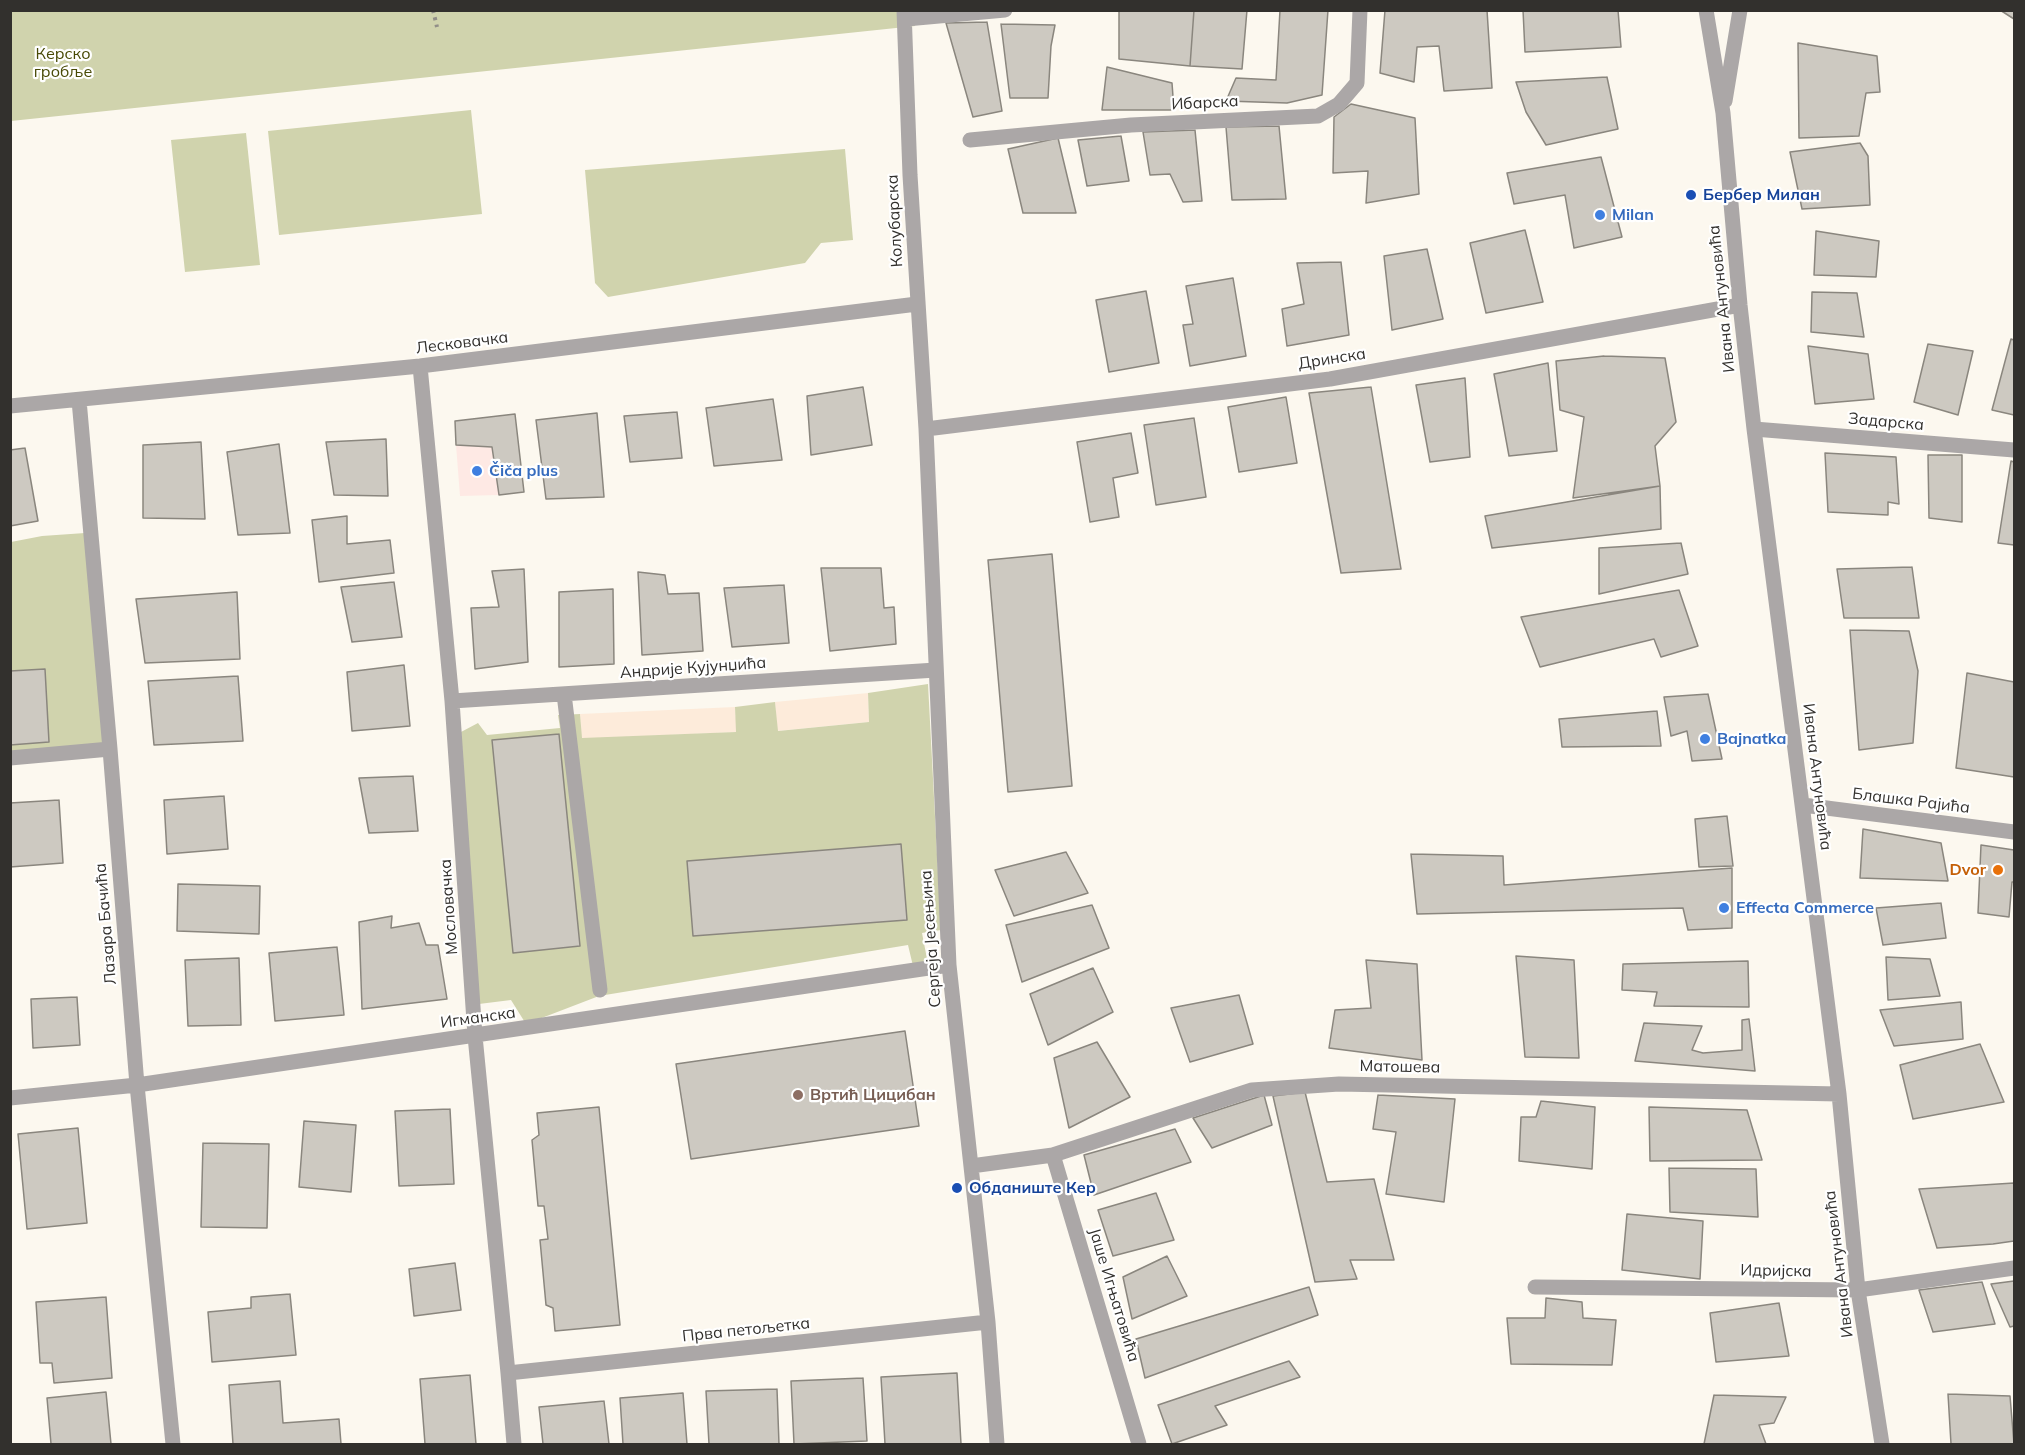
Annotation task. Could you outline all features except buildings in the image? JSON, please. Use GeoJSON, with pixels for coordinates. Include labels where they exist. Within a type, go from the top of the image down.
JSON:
{"type":"FeatureCollection","features":[{"type":"Feature","properties":{"kind":"street"},"geometry":{"type":"LineString","coordinates":[[905,15],[1005,10]]}},
{"type":"Feature","properties":{"kind":"street","name":"Ибарска"},"geometry":{"type":"LineString","coordinates":[[970,141],[1131,125],[1318,116],[1339,104],[1357,83],[1360,10]]}},
{"type":"Feature","properties":{"kind":"street","name":"Ивана Антуновића"},"geometry":{"type":"LineString","coordinates":[[1706,10],[1723,113],[1740,305],[1754,429],[1839,1094],[1858,1290],[1882,1444]]}},
{"type":"Feature","properties":{"kind":"street","name":"Ивана Антуновића"},"geometry":{"type":"LineString","coordinates":[[1723,113],[1740,10]]}},
{"type":"Feature","properties":{"kind":"street","name":"Колубарска"},"geometry":{"type":"LineString","coordinates":[[905,15],[910,175],[926,429]]}},
{"type":"Feature","properties":{"kind":"street","name":"Лесковачка"},"geometry":{"type":"LineString","coordinates":[[10,406],[420,366],[917,304]]}},
{"type":"Feature","properties":{"kind":"street","name":"Дринска"},"geometry":{"type":"LineString","coordinates":[[926,429],[1330,379],[1740,305]]}},
{"type":"Feature","properties":{"kind":"street","name":"Мословачка"},"geometry":{"type":"LineString","coordinates":[[420,366],[452,701],[475,1036],[514,1444]]}},
{"type":"Feature","properties":{"kind":"street","name":"Лазара Бачића"},"geometry":{"type":"LineString","coordinates":[[79,400],[137,1085],[173,1444]]}},
{"type":"Feature","properties":{"kind":"street","name":"Сергеја Јесењина"},"geometry":{"type":"LineString","coordinates":[[926,429],[949,965],[988,1322],[997,1444]]}},
{"type":"Feature","properties":{"kind":"street","name":"Задарска"},"geometry":{"type":"LineString","coordinates":[[1754,429],[2014,450]]}},
{"type":"Feature","properties":{"kind":"street","name":"Андрије Кујунџића"},"geometry":{"type":"LineString","coordinates":[[452,701],[936,670]]}},
{"type":"Feature","properties":{"kind":"street"},"geometry":{"type":"LineString","coordinates":[[564,694],[600,990]]}},
{"type":"Feature","properties":{"kind":"street"},"geometry":{"type":"LineString","coordinates":[[10,758],[110,749]]}},
{"type":"Feature","properties":{"kind":"street","name":"Блашка Рајића"},"geometry":{"type":"LineString","coordinates":[[1803,805],[2014,832]]}},
{"type":"Feature","properties":{"kind":"street","name":"Игманска"},"geometry":{"type":"LineString","coordinates":[[10,1098],[137,1085],[949,965]]}},
{"type":"Feature","properties":{"kind":"street","name":"Матошева"},"geometry":{"type":"LineString","coordinates":[[971,1166],[1053,1155],[1252,1090],[1339,1084],[1839,1094]]}},
{"type":"Feature","properties":{"kind":"street","name":"Јаше Игњатовића"},"geometry":{"type":"LineString","coordinates":[[1053,1155],[1140,1444]]}},
{"type":"Feature","properties":{"kind":"street","name":"Идријска"},"geometry":{"type":"LineString","coordinates":[[1535,1287],[1858,1290],[2014,1268]]}},
{"type":"Feature","properties":{"kind":"street","name":"Прва петољетка"},"geometry":{"type":"LineString","coordinates":[[508,1373],[988,1322]]}},
{"type":"Feature","properties":{"kind":"path"},"geometry":{"type":"LineString","coordinates":[[433,10],[437,27]]}},
{"type":"Feature","properties":{"kind":"shaded area","name":"Čiča plus"},"geometry":{"type":"Polygon","coordinates":[[[456,445],[492,447],[499,495],[460,496],[456,445]]]}},
{"type":"Feature","properties":{"kind":"shaded area"},"geometry":{"type":"Polygon","coordinates":[[[868,693],[869,722],[777,731],[775,702],[868,693]]]}},
{"type":"Feature","properties":{"kind":"shaded area"},"geometry":{"type":"Polygon","coordinates":[[[735,707],[737,732],[581,739],[580,714],[735,707]]]}},
{"type":"Feature","properties":{"kind":"green space","name":"Керско гробље"},"geometry":{"type":"Polygon","coordinates":[[[911,10],[915,26],[11,121],[10,11],[911,10]]]}},
{"type":"Feature","properties":{"kind":"green space"},"geometry":{"type":"Polygon","coordinates":[[[471,110],[482,214],[279,235],[268,131],[471,110]]]}},
{"type":"Feature","properties":{"kind":"green space"},"geometry":{"type":"Polygon","coordinates":[[[246,133],[260,265],[185,272],[171,140],[246,133]]]}},
{"type":"Feature","properties":{"kind":"green space"},"geometry":{"type":"Polygon","coordinates":[[[845,149],[853,240],[821,243],[805,263],[608,297],[595,283],[585,170],[845,149]]]}},
{"type":"Feature","properties":{"kind":"green space"},"geometry":{"type":"Polygon","coordinates":[[[85,533],[103,744],[11,752],[11,542],[42,536],[85,533]]]}},
{"type":"Feature","properties":{"kind":"green space"},"geometry":{"type":"Polygon","coordinates":[[[928,684],[941,930],[922,933],[928,964],[913,966],[908,945],[599,996],[526,1024],[511,1000],[479,1004],[461,732],[478,723],[487,735],[560,728],[558,715],[580,714],[582,738],[736,732],[735,707],[775,702],[778,731],[869,722],[868,693],[928,684]]]}},
{"type":"Feature","properties":{"kind":"place","name":"Бербер Милан"},"geometry":{"type":"Point","coordinates":[1691,195]}},
{"type":"Feature","properties":{"kind":"place","name":"Milan"},"geometry":{"type":"Point","coordinates":[1600,215]}},
{"type":"Feature","properties":{"kind":"place","name":"Čiča plus"},"geometry":{"type":"Point","coordinates":[477,471]}},
{"type":"Feature","properties":{"kind":"place","name":"Bajnatka"},"geometry":{"type":"Point","coordinates":[1705,739]}},
{"type":"Feature","properties":{"kind":"place","name":"Dvor"},"geometry":{"type":"Point","coordinates":[1998,870]}},
{"type":"Feature","properties":{"kind":"place","name":"Effecta Commerce"},"geometry":{"type":"Point","coordinates":[1724,908]}},
{"type":"Feature","properties":{"kind":"place","name":"Вртић Цицибан"},"geometry":{"type":"Point","coordinates":[798,1095]}},
{"type":"Feature","properties":{"kind":"place","name":"Обданиште Кер"},"geometry":{"type":"Point","coordinates":[957,1188]}}]}
